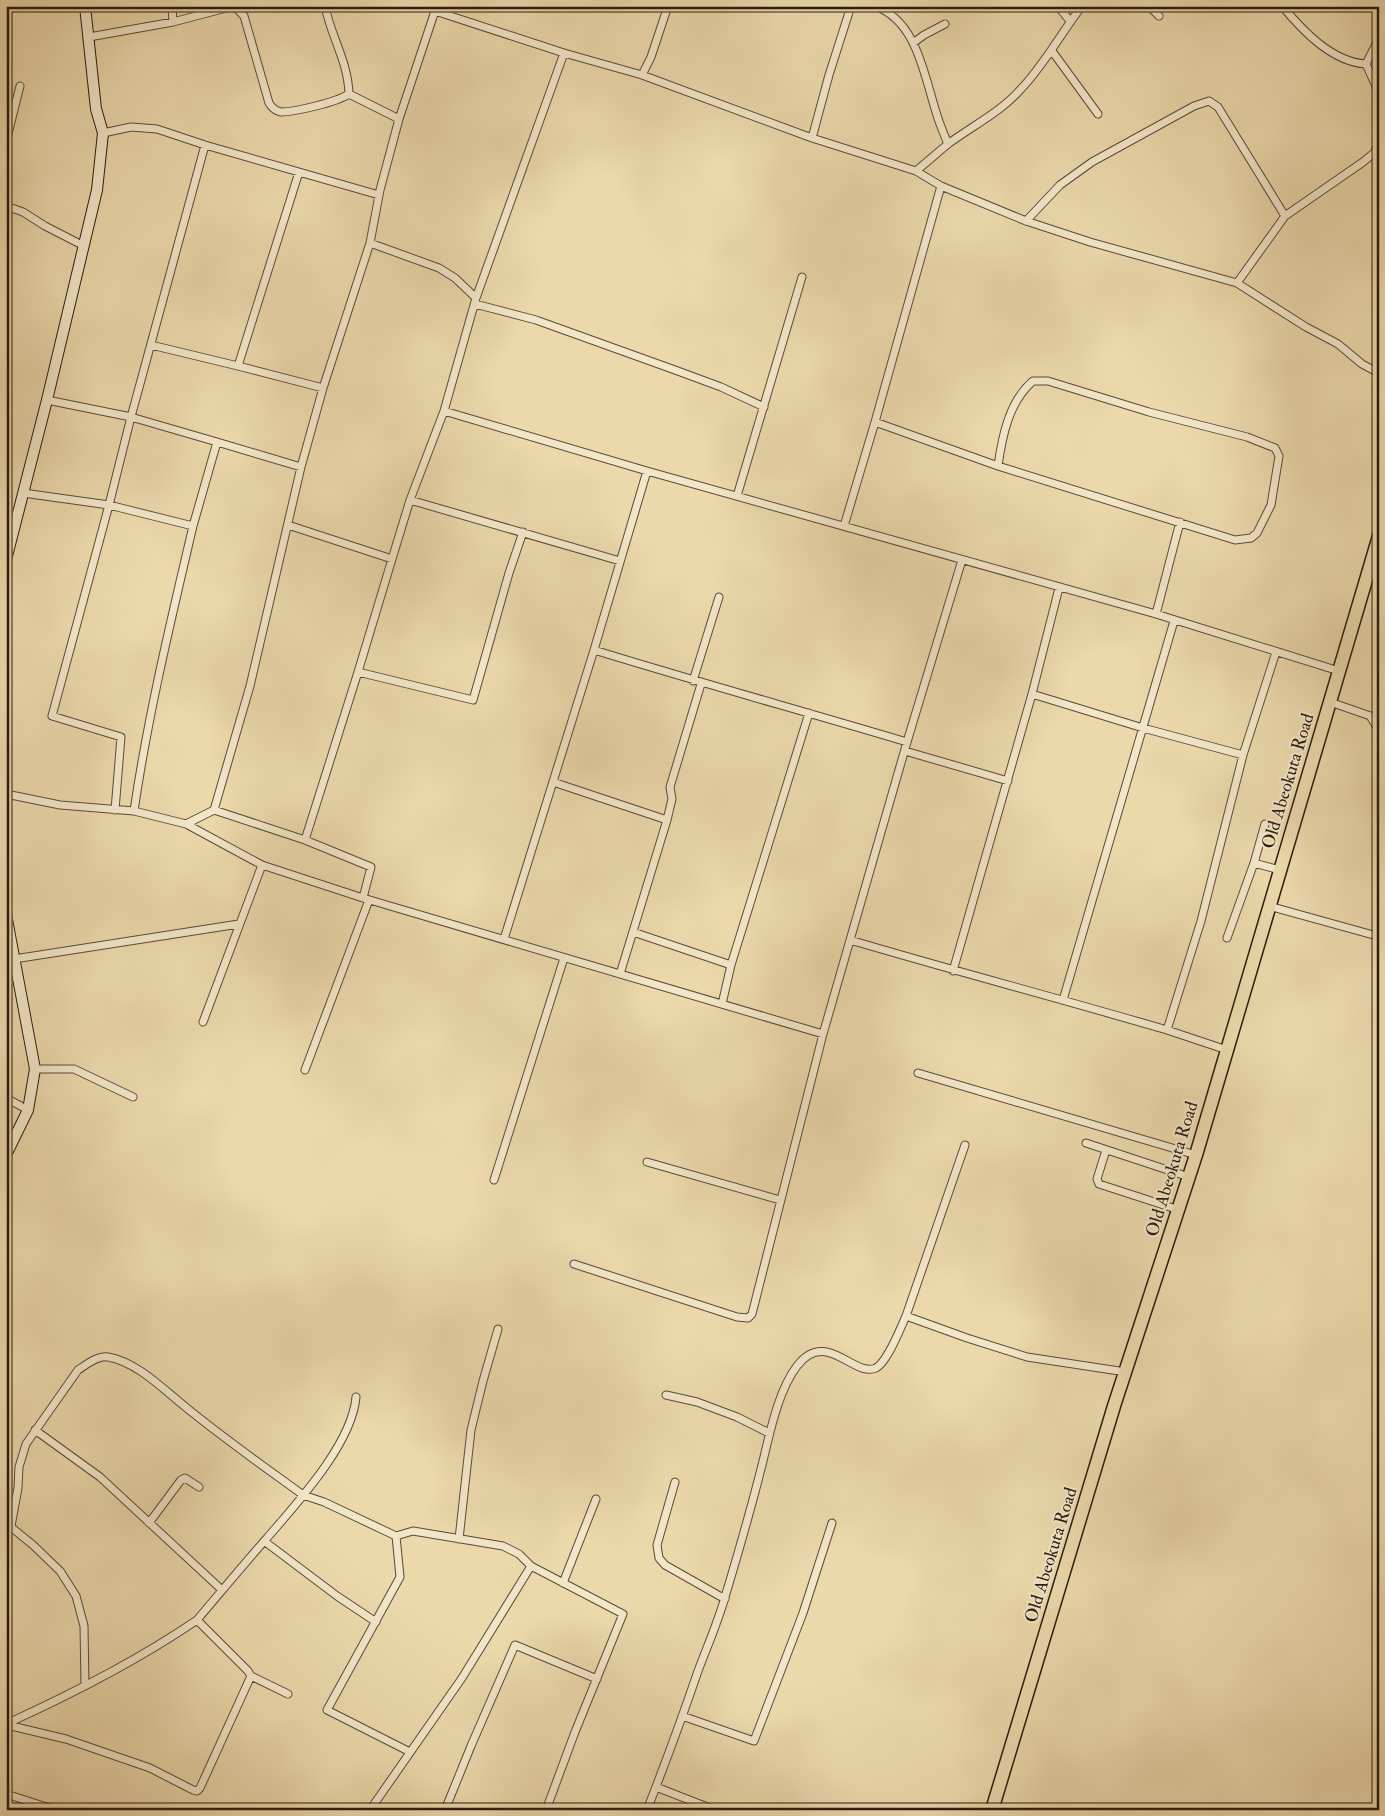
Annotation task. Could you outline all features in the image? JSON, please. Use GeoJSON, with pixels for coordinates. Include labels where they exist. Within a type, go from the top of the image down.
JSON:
{"type":"FeatureCollection","features":[{"type":"Feature","properties":{"kind":"highway","name":"Old Abeokuta Road"},"geometry":{"type":"LineString","coordinates":[[992,1810],[1114,1406],[1196,1155],[1379,536]]}},
{"type":"Feature","properties":{"kind":"street"},"geometry":{"type":"LineString","coordinates":[[6,560],[47,400],[97,190],[103,133],[96,109],[85,6]]}},
{"type":"Feature","properties":{"kind":"street"},"geometry":{"type":"LineString","coordinates":[[172,6],[173,22]]}},
{"type":"Feature","properties":{"kind":"street"},"geometry":{"type":"LineString","coordinates":[[325,6],[345,64],[349,82],[349,94]]}},
{"type":"Feature","properties":{"kind":"street"},"geometry":{"type":"LineString","coordinates":[[642,75],[651,56],[668,6]]}},
{"type":"Feature","properties":{"kind":"street"},"geometry":{"type":"LineString","coordinates":[[812,138],[829,74],[851,6]]}},
{"type":"Feature","properties":{"kind":"street"},"geometry":{"type":"LineString","coordinates":[[875,6],[885,10],[900,23],[913,43],[948,144]]}},
{"type":"Feature","properties":{"kind":"street"},"geometry":{"type":"LineString","coordinates":[[1058,6],[1070,21]]}},
{"type":"Feature","properties":{"kind":"street"},"geometry":{"type":"LineString","coordinates":[[916,171],[948,144],[1004,105],[1021,90],[1052,51],[1070,21],[1082,6]]}},
{"type":"Feature","properties":{"kind":"street"},"geometry":{"type":"LineString","coordinates":[[1149,6],[1159,16]]}},
{"type":"Feature","properties":{"kind":"street"},"geometry":{"type":"LineString","coordinates":[[89,37],[173,22],[230,7],[236,8],[244,16],[269,104],[273,109],[280,112],[289,111],[340,100],[349,94]]}},
{"type":"Feature","properties":{"kind":"street"},"geometry":{"type":"LineString","coordinates":[[1283,7],[1310,37],[1317,42],[1345,60],[1366,64]]}},
{"type":"Feature","properties":{"kind":"street"},"geometry":{"type":"LineString","coordinates":[[214,810],[250,686],[301,467],[323,388],[370,243],[379,195],[399,120],[436,8],[564,53],[642,75],[812,138],[916,171],[941,186],[1026,221],[1090,242],[1237,283],[1306,327],[1338,344],[1362,364],[1379,373]]}},
{"type":"Feature","properties":{"kind":"street"},"geometry":{"type":"LineString","coordinates":[[913,43],[945,24]]}},
{"type":"Feature","properties":{"kind":"street"},"geometry":{"type":"LineString","coordinates":[[1366,64],[1379,38]]}},
{"type":"Feature","properties":{"kind":"street"},"geometry":{"type":"LineString","coordinates":[[1052,51],[1098,114]]}},
{"type":"Feature","properties":{"kind":"street"},"geometry":{"type":"LineString","coordinates":[[305,840],[410,500],[444,411],[476,301],[564,53]]}},
{"type":"Feature","properties":{"kind":"street"},"geometry":{"type":"LineString","coordinates":[[1366,64],[1379,93]]}},
{"type":"Feature","properties":{"kind":"street"},"geometry":{"type":"LineString","coordinates":[[6,142],[20,86]]}},
{"type":"Feature","properties":{"kind":"street"},"geometry":{"type":"LineString","coordinates":[[349,94],[399,120]]}},
{"type":"Feature","properties":{"kind":"street"},"geometry":{"type":"LineString","coordinates":[[1026,221],[1060,185],[1092,162],[1194,106],[1209,101],[1218,106],[1285,216]]}},
{"type":"Feature","properties":{"kind":"street"},"geometry":{"type":"LineString","coordinates":[[103,133],[131,127],[157,129],[205,145],[379,195]]}},
{"type":"Feature","properties":{"kind":"street"},"geometry":{"type":"LineString","coordinates":[[1237,283],[1285,216],[1363,162],[1374,153],[1379,143]]}},
{"type":"Feature","properties":{"kind":"street"},"geometry":{"type":"LineString","coordinates":[[115,810],[121,737],[52,716],[205,145]]}},
{"type":"Feature","properties":{"kind":"street"},"geometry":{"type":"LineString","coordinates":[[238,366],[299,172]]}},
{"type":"Feature","properties":{"kind":"street"},"geometry":{"type":"LineString","coordinates":[[844,526],[876,422],[941,186]]}},
{"type":"Feature","properties":{"kind":"street"},"geometry":{"type":"LineString","coordinates":[[6,206],[23,212],[45,226],[84,246]]}},
{"type":"Feature","properties":{"kind":"street"},"geometry":{"type":"LineString","coordinates":[[370,243],[439,268],[455,278],[476,301],[536,320],[676,370],[721,387],[764,407]]}},
{"type":"Feature","properties":{"kind":"street"},"geometry":{"type":"LineString","coordinates":[[737,496],[802,277]]}},
{"type":"Feature","properties":{"kind":"street"},"geometry":{"type":"LineString","coordinates":[[151,345],[323,388]]}},
{"type":"Feature","properties":{"kind":"street"},"geometry":{"type":"LineString","coordinates":[[876,422],[998,466],[1235,540],[1251,538],[1256,534],[1271,505],[1279,456],[1275,448],[1247,437],[1149,412],[1048,381],[1033,381],[1021,393],[1006,425],[998,466]]}},
{"type":"Feature","properties":{"kind":"street"},"geometry":{"type":"LineString","coordinates":[[47,400],[131,417],[301,467]]}},
{"type":"Feature","properties":{"kind":"street"},"geometry":{"type":"LineString","coordinates":[[444,411],[647,471],[1156,614],[1339,671]]}},
{"type":"Feature","properties":{"kind":"street"},"geometry":{"type":"LineString","coordinates":[[134,811],[143,749],[159,670],[193,526],[217,442]]}},
{"type":"Feature","properties":{"kind":"street"},"geometry":{"type":"LineString","coordinates":[[504,939],[594,650],[647,471]]}},
{"type":"Feature","properties":{"kind":"street"},"geometry":{"type":"LineString","coordinates":[[23,493],[109,506],[193,526]]}},
{"type":"Feature","properties":{"kind":"street"},"geometry":{"type":"LineString","coordinates":[[410,500],[620,561]]}},
{"type":"Feature","properties":{"kind":"street"},"geometry":{"type":"LineString","coordinates":[[1156,614],[1180,522]]}},
{"type":"Feature","properties":{"kind":"street"},"geometry":{"type":"LineString","coordinates":[[288,525],[392,559]]}},
{"type":"Feature","properties":{"kind":"street"},"geometry":{"type":"LineString","coordinates":[[358,672],[473,700],[508,573],[523,532]]}},
{"type":"Feature","properties":{"kind":"street"},"geometry":{"type":"LineString","coordinates":[[574,1264],[737,1317],[748,1318],[752,1314],[823,1034],[907,742],[962,560]]}},
{"type":"Feature","properties":{"kind":"street"},"geometry":{"type":"LineString","coordinates":[[953,971],[1008,781],[1059,588]]}},
{"type":"Feature","properties":{"kind":"street"},"geometry":{"type":"LineString","coordinates":[[693,681],[719,596]]}},
{"type":"Feature","properties":{"kind":"street"},"geometry":{"type":"LineString","coordinates":[[1063,1000],[1174,621]]}},
{"type":"Feature","properties":{"kind":"street"},"geometry":{"type":"LineString","coordinates":[[594,650],[701,684],[907,742]]}},
{"type":"Feature","properties":{"kind":"street"},"geometry":{"type":"LineString","coordinates":[[1167,1030],[1201,921],[1243,755],[1276,652]]}},
{"type":"Feature","properties":{"kind":"street"},"geometry":{"type":"LineString","coordinates":[[620,974],[672,799],[670,787],[701,684]]}},
{"type":"Feature","properties":{"kind":"street"},"geometry":{"type":"LineString","coordinates":[[1032,694],[1143,728],[1243,755]]}},
{"type":"Feature","properties":{"kind":"street"},"geometry":{"type":"LineString","coordinates":[[1330,702],[1379,719]]}},
{"type":"Feature","properties":{"kind":"street"},"geometry":{"type":"LineString","coordinates":[[722,1004],[731,965],[809,713]]}},
{"type":"Feature","properties":{"kind":"street"},"geometry":{"type":"LineString","coordinates":[[1370,716],[1379,730]]}},
{"type":"Feature","properties":{"kind":"street"},"geometry":{"type":"LineString","coordinates":[[905,751],[1008,781]]}},
{"type":"Feature","properties":{"kind":"street"},"geometry":{"type":"LineString","coordinates":[[553,782],[666,820]]}},
{"type":"Feature","properties":{"kind":"street"},"geometry":{"type":"LineString","coordinates":[[6,794],[60,805],[134,811],[186,824],[262,865],[366,899],[823,1034]]}},
{"type":"Feature","properties":{"kind":"street"},"geometry":{"type":"LineString","coordinates":[[186,824],[214,810],[305,840],[371,867],[366,899],[306,1070]]}},
{"type":"Feature","properties":{"kind":"street"},"geometry":{"type":"LineString","coordinates":[[1227,938],[1254,863],[1265,824]]}},
{"type":"Feature","properties":{"kind":"street"},"geometry":{"type":"LineString","coordinates":[[1254,863],[1280,870]]}},
{"type":"Feature","properties":{"kind":"street"},"geometry":{"type":"LineString","coordinates":[[203,1022],[262,865]]}},
{"type":"Feature","properties":{"kind":"street"},"geometry":{"type":"LineString","coordinates":[[1269,906],[1377,936]]}},
{"type":"Feature","properties":{"kind":"street"},"geometry":{"type":"LineString","coordinates":[[6,914],[35,1069],[28,1110],[6,1155]]}},
{"type":"Feature","properties":{"kind":"street"},"geometry":{"type":"LineString","coordinates":[[14,959],[240,924]]}},
{"type":"Feature","properties":{"kind":"street"},"geometry":{"type":"LineString","coordinates":[[633,932],[731,965]]}},
{"type":"Feature","properties":{"kind":"street"},"geometry":{"type":"LineString","coordinates":[[850,940],[953,971],[1167,1030],[1227,1050]]}},
{"type":"Feature","properties":{"kind":"street"},"geometry":{"type":"LineString","coordinates":[[494,1180],[564,958]]}},
{"type":"Feature","properties":{"kind":"street"},"geometry":{"type":"LineString","coordinates":[[35,1069],[74,1069],[133,1097]]}},
{"type":"Feature","properties":{"kind":"street"},"geometry":{"type":"LineString","coordinates":[[918,1073],[1196,1155]]}},
{"type":"Feature","properties":{"kind":"street"},"geometry":{"type":"LineString","coordinates":[[6,1098],[28,1110]]}},
{"type":"Feature","properties":{"kind":"street"},"geometry":{"type":"LineString","coordinates":[[1086,1143],[1189,1177]]}},
{"type":"Feature","properties":{"kind":"street"},"geometry":{"type":"LineString","coordinates":[[647,1810],[724,1599],[769,1433],[781,1396],[798,1366],[808,1357],[826,1351],[861,1367],[871,1369],[876,1368],[887,1354],[906,1316],[965,1145]]}},
{"type":"Feature","properties":{"kind":"street"},"geometry":{"type":"LineString","coordinates":[[1106,1150],[1097,1179],[1099,1184],[1179,1210]]}},
{"type":"Feature","properties":{"kind":"street"},"geometry":{"type":"LineString","coordinates":[[647,1162],[780,1200]]}},
{"type":"Feature","properties":{"kind":"street"},"geometry":{"type":"LineString","coordinates":[[906,1316],[1027,1357],[1126,1372]]}},
{"type":"Feature","properties":{"kind":"street"},"geometry":{"type":"LineString","coordinates":[[459,1539],[471,1430],[498,1329]]}},
{"type":"Feature","properties":{"kind":"street"},"geometry":{"type":"LineString","coordinates":[[85,1686],[84,1626],[76,1596],[60,1570],[9,1524],[26,1444],[78,1370],[89,1362],[106,1356],[122,1360],[140,1370],[200,1419],[303,1495],[324,1502],[396,1536],[413,1532],[503,1546],[519,1554],[531,1566],[623,1614],[546,1810]]}},
{"type":"Feature","properties":{"kind":"street"},"geometry":{"type":"LineString","coordinates":[[666,1394],[697,1402],[737,1417],[769,1433]]}},
{"type":"Feature","properties":{"kind":"street"},"geometry":{"type":"LineString","coordinates":[[6,1724],[85,1686],[166,1641],[196,1620],[321,1472],[347,1428],[356,1406],[356,1397]]}},
{"type":"Feature","properties":{"kind":"street"},"geometry":{"type":"LineString","coordinates":[[35,1430],[100,1477],[222,1590]]}},
{"type":"Feature","properties":{"kind":"street"},"geometry":{"type":"LineString","coordinates":[[149,1523],[181,1480],[184,1478],[199,1487]]}},
{"type":"Feature","properties":{"kind":"street"},"geometry":{"type":"LineString","coordinates":[[675,1482],[657,1544],[659,1558],[666,1565],[724,1599]]}},
{"type":"Feature","properties":{"kind":"street"},"geometry":{"type":"LineString","coordinates":[[563,1583],[596,1499]]}},
{"type":"Feature","properties":{"kind":"street"},"geometry":{"type":"LineString","coordinates":[[682,1716],[754,1741],[803,1613],[832,1523]]}},
{"type":"Feature","properties":{"kind":"street"},"geometry":{"type":"LineString","coordinates":[[396,1536],[400,1577],[327,1710],[410,1752]]}},
{"type":"Feature","properties":{"kind":"street"},"geometry":{"type":"LineString","coordinates":[[264,1541],[337,1596],[376,1622]]}},
{"type":"Feature","properties":{"kind":"street"},"geometry":{"type":"LineString","coordinates":[[370,1810],[462,1678],[531,1566]]}},
{"type":"Feature","properties":{"kind":"street"},"geometry":{"type":"LineString","coordinates":[[196,1620],[251,1676],[288,1694]]}},
{"type":"Feature","properties":{"kind":"street"},"geometry":{"type":"LineString","coordinates":[[445,1810],[515,1645],[597,1679]]}},
{"type":"Feature","properties":{"kind":"street"},"geometry":{"type":"LineString","coordinates":[[6,1724],[66,1739],[150,1768],[193,1790],[198,1790],[251,1676]]}},
{"type":"Feature","properties":{"kind":"street"},"geometry":{"type":"LineString","coordinates":[[656,1787],[715,1810]]}},
{"type":"Feature","properties":{"kind":"street"},"geometry":{"type":"LineString","coordinates":[[6,1794],[56,1810]]}}]}
